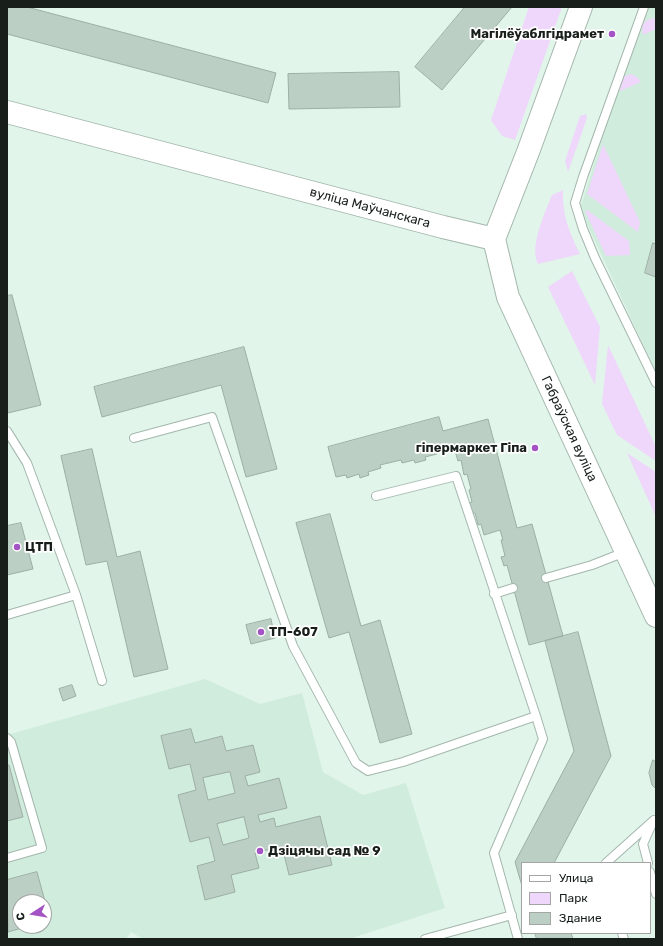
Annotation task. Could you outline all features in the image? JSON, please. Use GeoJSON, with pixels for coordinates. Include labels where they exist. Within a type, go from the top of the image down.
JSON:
{"type":"FeatureCollection","features":[{"type":"Feature","properties":{"kind":"main road"},"geometry":{"type":"LineString","coordinates":[[494,239],[528,152],[581,7]]}},
{"type":"Feature","properties":{"kind":"main road","name":"вуліца Маўчанскага"},"geometry":{"type":"LineString","coordinates":[[7,112],[443,227],[494,239]]}},
{"type":"Feature","properties":{"kind":"main road","name":"Габраўская вуліца"},"geometry":{"type":"LineString","coordinates":[[494,239],[508,297],[656,616]]}},
{"type":"Feature","properties":{"kind":"lane"},"geometry":{"type":"LineString","coordinates":[[644,7],[575,203],[583,229],[595,258],[656,383]]}},
{"type":"Feature","properties":{"kind":"lane"},"geometry":{"type":"LineString","coordinates":[[134,438],[212,417],[293,646],[356,763],[368,772],[403,762],[536,716]]}},
{"type":"Feature","properties":{"kind":"lane"},"geometry":{"type":"LineString","coordinates":[[7,431],[27,463],[76,595],[102,681]]}},
{"type":"Feature","properties":{"kind":"lane"},"geometry":{"type":"LineString","coordinates":[[376,496],[456,476],[494,594],[536,716],[543,739],[494,853],[518,939]]}},
{"type":"Feature","properties":{"kind":"lane"},"geometry":{"type":"LineString","coordinates":[[546,578],[592,565],[626,552]]}},
{"type":"Feature","properties":{"kind":"lane"},"geometry":{"type":"LineString","coordinates":[[494,594],[513,588]]}},
{"type":"Feature","properties":{"kind":"lane"},"geometry":{"type":"LineString","coordinates":[[7,614],[76,595]]}},
{"type":"Feature","properties":{"kind":"lane"},"geometry":{"type":"LineString","coordinates":[[7,738],[11,742],[42,848],[7,858]]}},
{"type":"Feature","properties":{"kind":"lane"},"geometry":{"type":"LineString","coordinates":[[607,862],[655,820]]}},
{"type":"Feature","properties":{"kind":"lane"},"geometry":{"type":"LineString","coordinates":[[648,862],[642,844],[655,820]]}},
{"type":"Feature","properties":{"kind":"lane"},"geometry":{"type":"LineString","coordinates":[[651,876],[656,894]]}},
{"type":"Feature","properties":{"kind":"lane"},"geometry":{"type":"LineString","coordinates":[[425,939],[512,915]]}},
{"type":"Feature","properties":{"kind":"shaded area"},"geometry":{"type":"Polygon","coordinates":[[[643,7],[656,7],[656,372],[580,209],[643,7]]]}},
{"type":"Feature","properties":{"kind":"shaded area","name":"Дзіцячы сад № 9"},"geometry":{"type":"Polygon","coordinates":[[[205,679],[260,704],[302,693],[323,772],[363,795],[406,783],[445,908],[349,939],[143,939],[131,932],[126,939],[7,939],[7,735],[205,679]]]}},
{"type":"Feature","properties":{"kind":"green space"},"geometry":{"type":"Polygon","coordinates":[[[529,7],[562,7],[515,140],[502,136],[491,120],[529,7]]]}},
{"type":"Feature","properties":{"kind":"green space"},"geometry":{"type":"Polygon","coordinates":[[[654,18],[656,19],[656,29],[643,35],[642,28],[645,22],[654,18]]]}},
{"type":"Feature","properties":{"kind":"green space"},"geometry":{"type":"Polygon","coordinates":[[[631,74],[637,77],[641,82],[620,91],[619,84],[622,77],[631,74]]]}},
{"type":"Feature","properties":{"kind":"green space"},"geometry":{"type":"Polygon","coordinates":[[[586,114],[587,118],[568,172],[565,161],[580,116],[586,114]]]}},
{"type":"Feature","properties":{"kind":"green space"},"geometry":{"type":"Polygon","coordinates":[[[603,144],[640,222],[638,232],[587,194],[603,144]]]}},
{"type":"Feature","properties":{"kind":"green space"},"geometry":{"type":"Polygon","coordinates":[[[563,190],[567,223],[580,254],[538,264],[535,248],[542,220],[552,195],[563,190]]]}},
{"type":"Feature","properties":{"kind":"green space"},"geometry":{"type":"Polygon","coordinates":[[[587,210],[629,241],[630,255],[606,256],[585,211],[587,210]]]}},
{"type":"Feature","properties":{"kind":"green space"},"geometry":{"type":"Polygon","coordinates":[[[572,271],[600,327],[595,385],[548,287],[572,271]]]}},
{"type":"Feature","properties":{"kind":"green space"},"geometry":{"type":"Polygon","coordinates":[[[608,345],[656,447],[656,461],[617,435],[602,404],[608,345]]]}},
{"type":"Feature","properties":{"kind":"green space"},"geometry":{"type":"Polygon","coordinates":[[[627,453],[656,472],[656,517],[627,453]]]}},
{"type":"Feature","properties":{"kind":"building"},"geometry":{"type":"Polygon","coordinates":[[[7,7],[27,7],[276,73],[268,103],[7,34],[7,7]]]}},
{"type":"Feature","properties":{"kind":"building"},"geometry":{"type":"Polygon","coordinates":[[[465,7],[512,7],[442,90],[415,67],[465,7]]]}},
{"type":"Feature","properties":{"kind":"building"},"geometry":{"type":"Polygon","coordinates":[[[399,72],[400,107],[289,109],[288,74],[399,72]]]}},
{"type":"Feature","properties":{"kind":"building"},"geometry":{"type":"Polygon","coordinates":[[[653,243],[656,244],[656,277],[645,273],[653,243]]]}},
{"type":"Feature","properties":{"kind":"building"},"geometry":{"type":"Polygon","coordinates":[[[12,295],[41,405],[8,413],[7,296],[12,295]]]}},
{"type":"Feature","properties":{"kind":"building"},"geometry":{"type":"Polygon","coordinates":[[[244,347],[277,469],[246,477],[221,385],[102,417],[94,387],[244,347]]]}},
{"type":"Feature","properties":{"kind":"building"},"geometry":{"type":"Polygon","coordinates":[[[439,417],[443,431],[488,419],[517,528],[532,524],[563,636],[529,645],[507,565],[504,566],[501,557],[505,556],[500,530],[484,535],[481,524],[478,525],[475,513],[471,514],[469,503],[472,502],[469,490],[471,489],[467,474],[464,475],[461,460],[458,461],[455,451],[458,450],[456,444],[436,450],[437,454],[425,457],[426,460],[415,463],[414,460],[402,463],[401,460],[380,465],[381,468],[368,472],[369,475],[360,478],[359,474],[347,478],[346,475],[336,477],[328,447],[439,417]]]}},
{"type":"Feature","properties":{"kind":"building"},"geometry":{"type":"Polygon","coordinates":[[[92,449],[117,557],[140,551],[168,669],[134,677],[107,561],[86,565],[61,456],[92,449]]]}},
{"type":"Feature","properties":{"kind":"building"},"geometry":{"type":"Polygon","coordinates":[[[330,514],[361,626],[380,620],[412,734],[380,743],[349,632],[329,638],[296,523],[330,514]]]}},
{"type":"Feature","properties":{"kind":"building","name":"ЦТП"},"geometry":{"type":"Polygon","coordinates":[[[21,523],[33,569],[7,575],[7,526],[21,523]]]}},
{"type":"Feature","properties":{"kind":"building","name":"ТП-607"},"geometry":{"type":"Polygon","coordinates":[[[271,619],[275,638],[251,644],[246,625],[271,619]]]}},
{"type":"Feature","properties":{"kind":"building"},"geometry":{"type":"Polygon","coordinates":[[[578,632],[611,756],[555,862],[521,862],[521,883],[515,862],[574,751],[545,641],[578,632]]]}},
{"type":"Feature","properties":{"kind":"building"},"geometry":{"type":"Polygon","coordinates":[[[72,685],[76,696],[63,701],[59,689],[72,685]]]}},
{"type":"Feature","properties":{"kind":"building"},"geometry":{"type":"Polygon","coordinates":[[[191,729],[195,743],[222,736],[226,751],[253,745],[260,772],[245,776],[248,786],[279,778],[287,808],[258,815],[260,822],[274,818],[276,827],[320,816],[332,865],[289,875],[282,846],[255,853],[259,868],[231,875],[235,892],[205,900],[197,866],[215,861],[209,837],[190,842],[178,795],[196,790],[190,764],[169,769],[161,736],[191,729]],[[230,772],[203,778],[208,800],[235,793],[230,772]],[[244,817],[217,824],[223,845],[249,838],[244,817]]]}},
{"type":"Feature","properties":{"kind":"building"},"geometry":{"type":"Polygon","coordinates":[[[653,760],[656,762],[656,789],[652,785],[649,773],[653,760]]]}},
{"type":"Feature","properties":{"kind":"building"},"geometry":{"type":"Polygon","coordinates":[[[7,765],[9,765],[23,817],[7,821],[7,765]]]}},
{"type":"Feature","properties":{"kind":"building"},"geometry":{"type":"Polygon","coordinates":[[[37,872],[43,894],[12,894],[12,931],[8,932],[7,880],[37,872]]]}},
{"type":"Feature","properties":{"kind":"building"},"geometry":{"type":"Polygon","coordinates":[[[535,934],[571,934],[573,939],[537,939],[535,934]]]}},
{"type":"Feature","properties":{"kind":"place","name":"Магілёўаблгідрамет"},"geometry":{"type":"Point","coordinates":[612,34]}},
{"type":"Feature","properties":{"kind":"place","name":"гіпермаркет Гіпа"},"geometry":{"type":"Point","coordinates":[535,448]}},
{"type":"Feature","properties":{"kind":"place","name":"ЦТП"},"geometry":{"type":"Point","coordinates":[17,547]}},
{"type":"Feature","properties":{"kind":"place","name":"ТП-607"},"geometry":{"type":"Point","coordinates":[261,632]}},
{"type":"Feature","properties":{"kind":"place","name":"Дзіцячы сад № 9"},"geometry":{"type":"Point","coordinates":[260,851]}}]}
